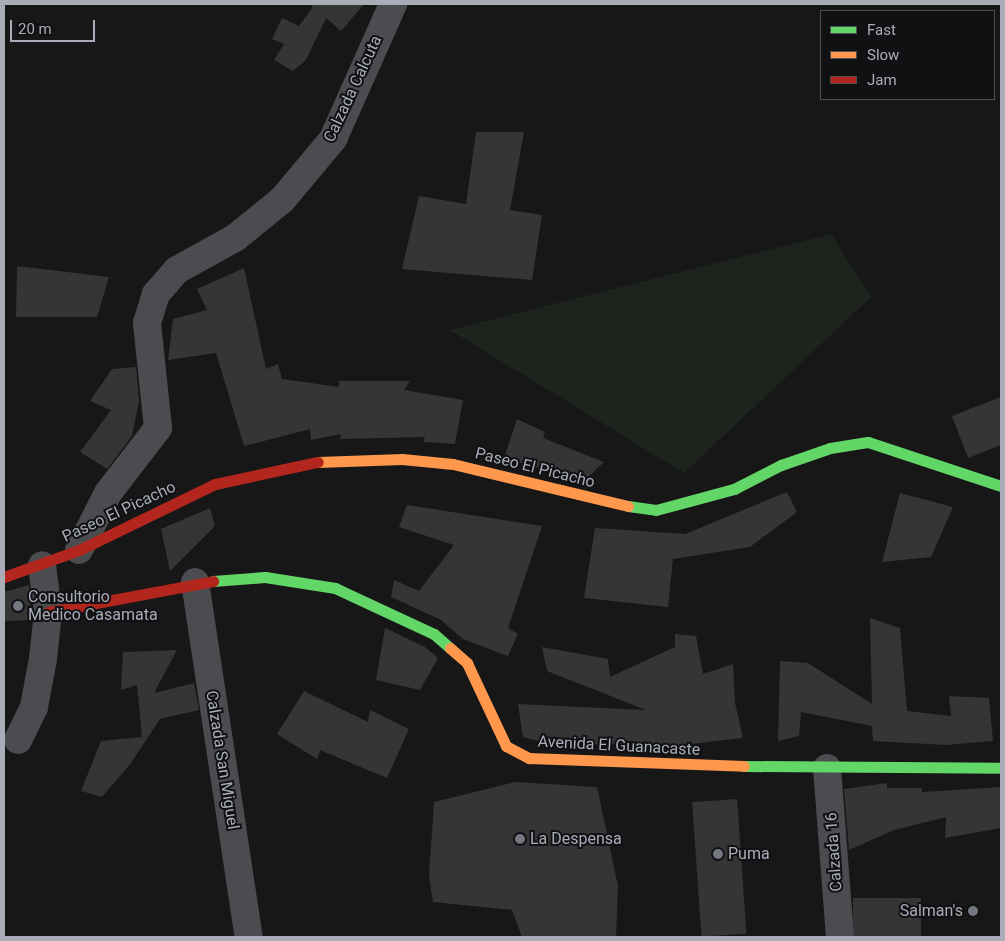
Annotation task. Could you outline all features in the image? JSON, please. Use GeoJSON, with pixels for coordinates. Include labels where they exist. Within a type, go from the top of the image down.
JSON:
{"type":"FeatureCollection","features":[{"type":"Feature","properties":{"kind":"street","name":"Calzada Calcuta"},"geometry":{"type":"LineString","coordinates":[[79,550],[108,493],[158,428],[147,323],[156,294],[177,270],[235,238],[282,200],[333,139],[393,4]]}},
{"type":"Feature","properties":{"kind":"street","name":"Paseo El Picacho"},"geometry":{"type":"LineString","coordinates":[[4,577],[79,550],[216,484],[324,461],[402,459],[453,464],[510,474],[593,500],[656,510],[734,490],[781,464],[830,448],[868,442],[1001,486]]}},
{"type":"Feature","properties":{"kind":"street"},"geometry":{"type":"LineString","coordinates":[[18,740],[34,707],[48,612],[42,564]]}},
{"type":"Feature","properties":{"kind":"street","name":"Avenida El Guanacaste"},"geometry":{"type":"LineString","coordinates":[[48,612],[195,582],[265,577],[335,588],[387,609],[434,634],[467,663],[506,746],[529,758],[674,766],[1001,768]]}},
{"type":"Feature","properties":{"kind":"street","name":"Calzada San Miguel"},"geometry":{"type":"LineString","coordinates":[[195,582],[249,937]]}},
{"type":"Feature","properties":{"kind":"street","name":"Calzada 16"},"geometry":{"type":"LineString","coordinates":[[827,768],[840,937]]}},
{"type":"Feature","properties":{"kind":"shaded area"},"geometry":{"type":"Polygon","coordinates":[[[831,234],[871,297],[684,473],[450,330],[831,234]]]}},
{"type":"Feature","properties":{"kind":"building"},"geometry":{"type":"Polygon","coordinates":[[[309,4],[364,4],[341,31],[326,18],[306,60],[293,71],[274,60],[284,44],[272,39],[282,18],[299,26],[313,7],[309,4]]]}},
{"type":"Feature","properties":{"kind":"building"},"geometry":{"type":"Polygon","coordinates":[[[476,132],[524,132],[510,210],[542,215],[532,280],[402,269],[419,196],[466,204],[476,132]]]}},
{"type":"Feature","properties":{"kind":"building"},"geometry":{"type":"Polygon","coordinates":[[[17,266],[109,277],[97,317],[16,317],[17,266]]]}},
{"type":"Feature","properties":{"kind":"building"},"geometry":{"type":"Polygon","coordinates":[[[244,268],[266,369],[278,364],[282,379],[339,387],[339,381],[410,381],[404,390],[463,400],[455,444],[423,442],[425,437],[340,439],[341,434],[311,440],[310,429],[244,446],[216,353],[168,360],[173,319],[207,310],[197,289],[244,268]]]}},
{"type":"Feature","properties":{"kind":"building"},"geometry":{"type":"Polygon","coordinates":[[[136,367],[139,401],[132,436],[107,469],[80,452],[111,410],[90,401],[112,369],[136,367]]]}},
{"type":"Feature","properties":{"kind":"building"},"geometry":{"type":"Polygon","coordinates":[[[1001,397],[1001,445],[968,458],[952,416],[1001,397]]]}},
{"type":"Feature","properties":{"kind":"building"},"geometry":{"type":"Polygon","coordinates":[[[517,419],[545,432],[543,438],[604,462],[584,481],[504,458],[517,419]]]}},
{"type":"Feature","properties":{"kind":"building"},"geometry":{"type":"Polygon","coordinates":[[[787,492],[797,512],[750,547],[673,559],[668,607],[584,598],[595,528],[685,534],[787,492]]]}},
{"type":"Feature","properties":{"kind":"building"},"geometry":{"type":"Polygon","coordinates":[[[900,493],[953,507],[931,557],[882,562],[900,493]]]}},
{"type":"Feature","properties":{"kind":"building"},"geometry":{"type":"Polygon","coordinates":[[[407,505],[542,526],[508,628],[518,634],[508,656],[463,639],[441,620],[391,597],[394,580],[419,591],[454,545],[399,527],[407,505]]]}},
{"type":"Feature","properties":{"kind":"building"},"geometry":{"type":"Polygon","coordinates":[[[210,508],[215,526],[170,571],[161,529],[210,508]]]}},
{"type":"Feature","properties":{"kind":"building","name":"Consultorio Medico Casamata"},"geometry":{"type":"Polygon","coordinates":[[[29,585],[31,620],[4,621],[4,592],[29,585]]]}},
{"type":"Feature","properties":{"kind":"building"},"geometry":{"type":"Polygon","coordinates":[[[870,618],[900,628],[907,711],[951,716],[949,696],[989,698],[993,741],[946,745],[873,741],[872,726],[801,712],[799,736],[778,741],[780,661],[808,663],[872,704],[870,618]]]}},
{"type":"Feature","properties":{"kind":"building"},"geometry":{"type":"Polygon","coordinates":[[[385,628],[425,647],[438,658],[420,690],[376,680],[385,628]]]}},
{"type":"Feature","properties":{"kind":"building"},"geometry":{"type":"Polygon","coordinates":[[[675,634],[696,636],[703,674],[733,664],[735,703],[743,738],[682,745],[550,744],[523,737],[518,704],[646,710],[547,671],[542,647],[608,659],[610,677],[675,647],[675,634]]]}},
{"type":"Feature","properties":{"kind":"building"},"geometry":{"type":"Polygon","coordinates":[[[177,650],[154,693],[194,683],[199,710],[160,719],[131,763],[102,797],[81,791],[101,741],[142,737],[137,685],[121,690],[123,652],[177,650]]]}},
{"type":"Feature","properties":{"kind":"building"},"geometry":{"type":"Polygon","coordinates":[[[304,691],[368,722],[370,710],[409,729],[387,778],[320,750],[317,759],[277,734],[304,691]]]}},
{"type":"Feature","properties":{"kind":"building","name":"La Despensa"},"geometry":{"type":"Polygon","coordinates":[[[515,782],[597,787],[618,886],[616,937],[522,937],[512,910],[433,902],[429,876],[434,802],[515,782]]]}},
{"type":"Feature","properties":{"kind":"building"},"geometry":{"type":"Polygon","coordinates":[[[887,783],[887,788],[922,788],[922,792],[1001,787],[1001,828],[945,838],[946,817],[894,830],[849,850],[844,789],[887,783]]]}},
{"type":"Feature","properties":{"kind":"building","name":"Puma"},"geometry":{"type":"Polygon","coordinates":[[[737,799],[746,934],[702,937],[692,802],[737,799]]]}},
{"type":"Feature","properties":{"kind":"building"},"geometry":{"type":"Polygon","coordinates":[[[853,898],[921,898],[921,936],[853,936],[853,898]]]}},
{"type":"Feature","properties":{"kind":"traffic: fast"},"geometry":{"type":"LineString","coordinates":[[628,506],[656,510],[734,489],[781,465],[830,448],[868,442],[1001,486]]}},
{"type":"Feature","properties":{"kind":"traffic: fast"},"geometry":{"type":"LineString","coordinates":[[213,581],[265,577],[335,588],[434,634],[450,648]]}},
{"type":"Feature","properties":{"kind":"traffic: fast"},"geometry":{"type":"LineString","coordinates":[[744,766],[1001,768]]}},
{"type":"Feature","properties":{"kind":"traffic: slow"},"geometry":{"type":"LineString","coordinates":[[318,462],[402,459],[453,464],[628,506]]}},
{"type":"Feature","properties":{"kind":"traffic: slow"},"geometry":{"type":"LineString","coordinates":[[450,648],[467,663],[506,746],[529,758],[744,766]]}},
{"type":"Feature","properties":{"kind":"traffic: jam"},"geometry":{"type":"LineString","coordinates":[[4,577],[79,550],[215,484],[318,462]]}},
{"type":"Feature","properties":{"kind":"traffic: jam"},"geometry":{"type":"LineString","coordinates":[[48,612],[213,581]]}},
{"type":"Feature","properties":{"kind":"place","name":"Consultorio Medico Casamata"},"geometry":{"type":"Point","coordinates":[18,606]}},
{"type":"Feature","properties":{"kind":"place","name":"La Despensa"},"geometry":{"type":"Point","coordinates":[520,839]}},
{"type":"Feature","properties":{"kind":"place","name":"Puma"},"geometry":{"type":"Point","coordinates":[718,854]}},
{"type":"Feature","properties":{"kind":"place","name":"Salman's"},"geometry":{"type":"Point","coordinates":[973,911]}}]}
